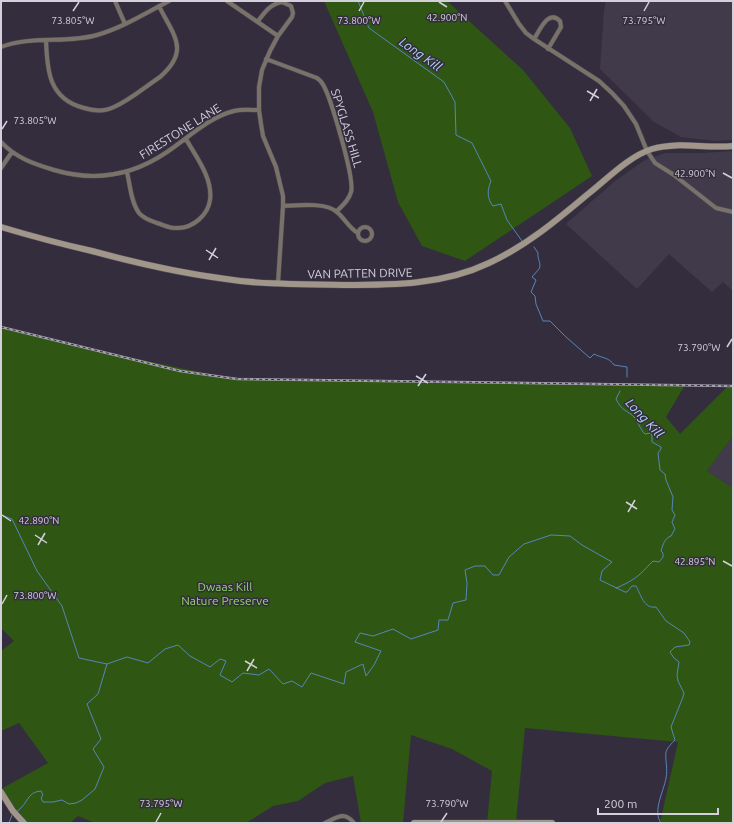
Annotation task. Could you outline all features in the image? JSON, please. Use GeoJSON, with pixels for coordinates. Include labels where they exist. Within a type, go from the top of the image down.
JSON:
{"type":"FeatureCollection","features":[{"type":"Feature","properties":{"kind":"street"},"geometry":{"type":"LineString","coordinates":[[115,1],[125,24]]}},
{"type":"Feature","properties":{"kind":"street"},"geometry":{"type":"LineString","coordinates":[[1,47],[18,42],[57,40],[97,35],[125,24],[169,1]]}},
{"type":"Feature","properties":{"kind":"street"},"geometry":{"type":"LineString","coordinates":[[227,1],[278,36]]}},
{"type":"Feature","properties":{"kind":"street"},"geometry":{"type":"LineString","coordinates":[[505,1],[526,33],[612,92],[636,124],[647,150],[655,163],[674,174],[716,208],[733,212]]}},
{"type":"Feature","properties":{"kind":"street"},"geometry":{"type":"LineString","coordinates":[[258,21],[270,6],[274,4],[282,2],[291,6],[292,17],[278,36],[266,59],[262,70],[259,88],[259,110],[263,136],[276,167],[283,206],[278,283]]}},
{"type":"Feature","properties":{"kind":"street"},"geometry":{"type":"LineString","coordinates":[[46,40],[46,56],[49,75],[57,92],[64,98],[80,107],[93,110],[104,110],[114,107],[160,77],[174,62],[178,47],[159,6]]}},
{"type":"Feature","properties":{"kind":"street"},"geometry":{"type":"LineString","coordinates":[[534,39],[547,19],[552,16],[556,17],[560,21],[561,27],[548,49]]}},
{"type":"Feature","properties":{"kind":"street","name":"SPYGLASS HILL"},"geometry":{"type":"LineString","coordinates":[[266,59],[314,77],[322,83],[325,88],[331,102],[352,184],[348,199],[337,211]]}},
{"type":"Feature","properties":{"kind":"street","name":"FIRESTONE LANE"},"geometry":{"type":"LineString","coordinates":[[1,142],[12,152],[35,164],[66,173],[89,176],[114,175],[144,166],[166,153],[211,121],[227,113],[242,110],[259,110]]}},
{"type":"Feature","properties":{"kind":"street"},"geometry":{"type":"LineString","coordinates":[[127,172],[133,196],[138,211],[141,215],[153,222],[177,229],[192,225],[209,205],[210,193],[202,165],[186,139]]}},
{"type":"Feature","properties":{"kind":"street","name":"VAN PATTEN DRIVE"},"geometry":{"type":"LineString","coordinates":[[1,228],[156,268],[227,280],[298,285],[390,285],[436,280],[466,272],[496,260],[522,246],[562,216],[629,161],[647,150],[675,145],[721,148],[733,146]]}},
{"type":"Feature","properties":{"kind":"street"},"geometry":{"type":"LineString","coordinates":[[1,168],[12,152]]}},
{"type":"Feature","properties":{"kind":"street"},"geometry":{"type":"LineString","coordinates":[[283,206],[323,206],[337,211],[358,233]]}},
{"type":"Feature","properties":{"kind":"street"},"geometry":{"type":"LineString","coordinates":[[1,792],[15,813],[24,823]]}},
{"type":"Feature","properties":{"kind":"street"},"geometry":{"type":"LineString","coordinates":[[325,823],[338,817],[345,816],[349,817],[354,823]]}},
{"type":"Feature","properties":{"kind":"street"},"geometry":{"type":"LineString","coordinates":[[414,823],[552,823]]}},
{"type":"Feature","properties":{"kind":"shaded area"},"geometry":{"type":"Polygon","coordinates":[[[606,1],[733,1],[733,140],[714,141],[681,137],[654,122],[600,69],[604,10],[606,1]]]}},
{"type":"Feature","properties":{"kind":"shaded area"},"geometry":{"type":"Polygon","coordinates":[[[733,151],[733,291],[723,282],[712,292],[669,254],[637,289],[566,224],[615,181],[645,160],[665,153],[733,151]]]}},
{"type":"Feature","properties":{"kind":"shaded area"},"geometry":{"type":"Polygon","coordinates":[[[733,436],[733,488],[707,471],[733,436]]]}},
{"type":"Feature","properties":{"kind":"green space"},"geometry":{"type":"Polygon","coordinates":[[[324,1],[447,1],[523,70],[570,128],[592,176],[465,261],[422,246],[398,202],[373,112],[324,1]]]}},
{"type":"Feature","properties":{"kind":"green space","name":"Dwaas Kill Nature Preserve"},"geometry":{"type":"Polygon","coordinates":[[[1,327],[67,344],[223,377],[312,380],[685,385],[666,417],[680,434],[728,386],[733,386],[733,436],[707,471],[733,488],[733,823],[660,823],[678,742],[525,728],[516,822],[487,823],[492,771],[452,749],[411,735],[403,823],[361,823],[353,776],[325,783],[298,801],[273,806],[246,823],[95,823],[78,816],[70,823],[24,823],[1,792],[1,789],[48,763],[19,723],[1,731],[1,651],[14,641],[1,628],[1,327]]]}},
{"type":"Feature","properties":{"kind":"waterway","name":"Long Kill"},"geometry":{"type":"LineString","coordinates":[[358,1],[369,28],[444,82],[455,102],[456,135],[472,143],[491,181],[488,194],[491,203],[493,206],[501,204],[507,220],[522,241]]}},
{"type":"Feature","properties":{"kind":"waterway","name":"Long Kill"},"geometry":{"type":"LineString","coordinates":[[534,247],[538,253],[540,265],[539,269],[532,277],[536,280],[531,292],[535,296],[536,304],[543,321],[550,321],[590,358],[594,354],[607,359],[614,365],[627,367],[627,377]]}},
{"type":"Feature","properties":{"kind":"waterway","name":"Long Kill"},"geometry":{"type":"LineString","coordinates":[[616,588],[637,577],[653,561],[659,562],[663,557],[663,553],[661,551],[663,544],[667,538],[671,536],[675,529],[672,522],[675,515],[672,510],[673,497],[665,474],[660,470],[658,453],[661,447],[652,442],[652,435],[650,433],[645,434],[635,418],[623,409],[616,399],[620,391]]}},
{"type":"Feature","properties":{"kind":"waterway"},"geometry":{"type":"LineString","coordinates":[[1,515],[12,519],[37,571],[62,606],[79,658],[107,664],[127,657],[148,663],[165,649],[178,645],[190,656],[210,667],[220,659],[226,661],[220,675],[232,682],[243,673],[259,675],[269,669],[283,684],[292,681],[302,687],[311,673],[344,684],[346,672],[363,664],[366,676],[374,665],[381,651],[355,642],[360,633],[373,636],[393,629],[411,639],[438,630],[439,620],[448,620],[453,603],[466,600],[467,583],[465,570],[475,566],[485,566],[493,575],[499,575],[509,557],[524,544],[551,535],[570,536],[582,545],[612,562],[602,571],[600,580],[625,592],[627,592],[632,586],[636,586],[646,604],[656,607],[666,621],[684,633],[690,642],[689,645],[675,647],[670,652],[679,662],[677,675],[678,681],[684,693],[671,727],[675,740],[668,747],[666,752],[667,775],[658,807],[661,823]]}},
{"type":"Feature","properties":{"kind":"waterway"},"geometry":{"type":"LineString","coordinates":[[16,812],[30,796],[36,792],[41,791],[43,795],[41,798],[43,802],[62,800],[69,804],[82,800],[95,789],[104,767],[93,749],[101,739],[87,704],[98,694],[107,664]]}},
{"type":"Feature","properties":{"kind":"waterway"},"geometry":{"type":"LineString","coordinates":[[9,823],[12,815]]}},
{"type":"Feature","properties":{"kind":"railway"},"geometry":{"type":"LineString","coordinates":[[1,327],[180,371],[237,379],[733,386]]}}]}
